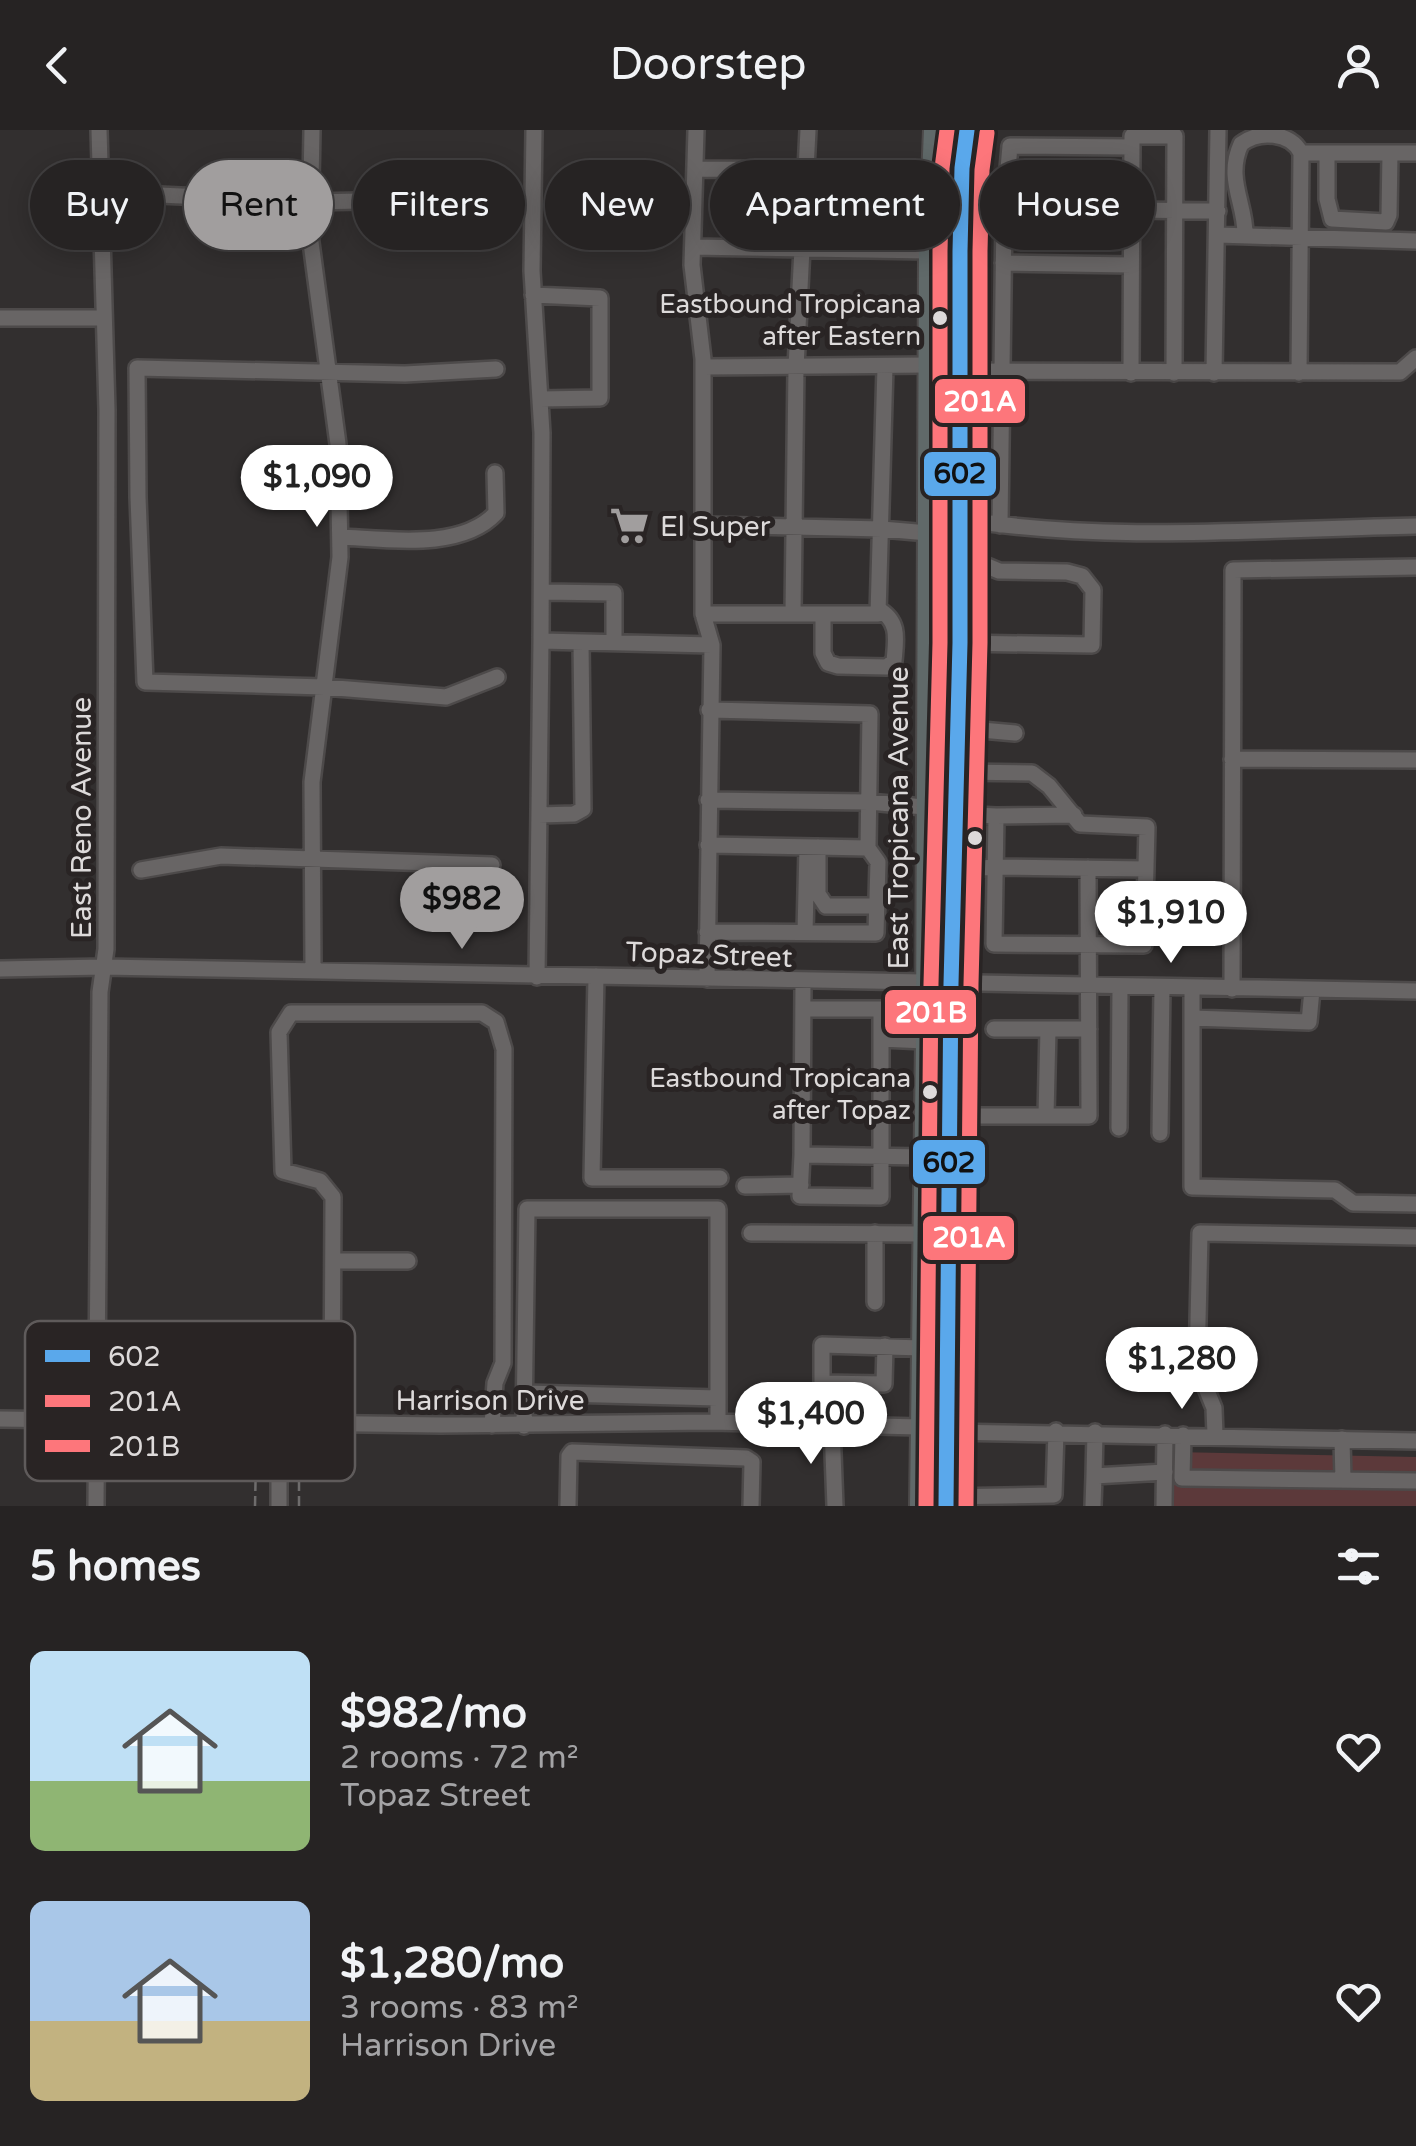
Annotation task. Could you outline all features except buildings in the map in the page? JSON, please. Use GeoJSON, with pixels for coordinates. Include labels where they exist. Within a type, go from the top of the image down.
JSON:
{"type":"FeatureCollection","features":[{"type":"Feature","properties":{"kind":"main road","name":"East Tropicana Avenue"},"geometry":{"type":"LineString","coordinates":[[930,160],[933,130]]}},
{"type":"Feature","properties":{"kind":"main road","name":"East Tropicana Avenue"},"geometry":{"type":"LineString","coordinates":[[941,1503],[948,1432],[951,984],[960,644],[962,168],[967,130]]}},
{"type":"Feature","properties":{"kind":"main road","name":"East Tropicana Avenue"},"geometry":{"type":"LineString","coordinates":[[919,1506],[928,250]]}},
{"type":"Feature","properties":{"kind":"main road"},"geometry":{"type":"LineString","coordinates":[[929,388],[939,446],[944,527],[948,537],[961,547]]}},
{"type":"Feature","properties":{"kind":"main road"},"geometry":{"type":"LineString","coordinates":[[928,533],[938,555],[948,628],[960,644]]}},
{"type":"Feature","properties":{"kind":"main road"},"geometry":{"type":"LineString","coordinates":[[922,1348],[932,1371],[934,1422],[948,1432]]}},
{"type":"Feature","properties":{"kind":"main road"},"geometry":{"type":"LineString","coordinates":[[920,1427],[931,1443],[941,1503]]}},
{"type":"Feature","properties":{"kind":"street","name":"East Reno Avenue"},"geometry":{"type":"LineString","coordinates":[[97,1321],[100,992],[106,949],[107,410],[98,130]]}},
{"type":"Feature","properties":{"kind":"street"},"geometry":{"type":"LineString","coordinates":[[312,130],[312,160]]}},
{"type":"Feature","properties":{"kind":"street"},"geometry":{"type":"LineString","coordinates":[[534,130],[533,295],[540,399],[543,592],[537,977]]}},
{"type":"Feature","properties":{"kind":"street"},"geometry":{"type":"LineString","coordinates":[[696,130],[693,248],[703,367],[703,614],[712,645],[707,979]]}},
{"type":"Feature","properties":{"kind":"street"},"geometry":{"type":"LineString","coordinates":[[806,160],[808,130]]}},
{"type":"Feature","properties":{"kind":"street"},"geometry":{"type":"LineString","coordinates":[[1214,373],[1218,130]]}},
{"type":"Feature","properties":{"kind":"street"},"geometry":{"type":"LineString","coordinates":[[1132,160],[1132,136],[1175,136],[1174,373]]}},
{"type":"Feature","properties":{"kind":"street"},"geometry":{"type":"LineString","coordinates":[[1245,236],[1246,222],[1236,194],[1236,160],[1241,144],[1254,136],[1288,136],[1296,141],[1301,152],[1300,373]]}},
{"type":"Feature","properties":{"kind":"street"},"geometry":{"type":"LineString","coordinates":[[1000,525],[1003,263],[1010,146],[1132,148]]}},
{"type":"Feature","properties":{"kind":"street"},"geometry":{"type":"LineString","coordinates":[[1301,152],[1416,152]]}},
{"type":"Feature","properties":{"kind":"street"},"geometry":{"type":"LineString","coordinates":[[1327,153],[1326,199],[1332,219],[1376,224],[1386,222],[1389,215],[1390,153]]}},
{"type":"Feature","properties":{"kind":"street"},"geometry":{"type":"LineString","coordinates":[[695,168],[710,168]]}},
{"type":"Feature","properties":{"kind":"street"},"geometry":{"type":"LineString","coordinates":[[1155,211],[1218,211]]}},
{"type":"Feature","properties":{"kind":"street"},"geometry":{"type":"LineString","coordinates":[[1218,235],[1416,241]]}},
{"type":"Feature","properties":{"kind":"street"},"geometry":{"type":"LineString","coordinates":[[693,248],[710,248]]}},
{"type":"Feature","properties":{"kind":"street"},"geometry":{"type":"LineString","coordinates":[[312,250],[338,444],[340,537],[312,782],[314,971]]}},
{"type":"Feature","properties":{"kind":"street"},"geometry":{"type":"LineString","coordinates":[[793,614],[800,250]]}},
{"type":"Feature","properties":{"kind":"street"},"geometry":{"type":"LineString","coordinates":[[1131,250],[1131,373]]}},
{"type":"Feature","properties":{"kind":"street"},"geometry":{"type":"LineString","coordinates":[[1003,263],[1131,265]]}},
{"type":"Feature","properties":{"kind":"street"},"geometry":{"type":"LineString","coordinates":[[533,295],[600,298],[600,398],[540,399]]}},
{"type":"Feature","properties":{"kind":"street"},"geometry":{"type":"LineString","coordinates":[[0,318],[102,318]]}},
{"type":"Feature","properties":{"kind":"street"},"geometry":{"type":"LineString","coordinates":[[960,371],[1400,372],[1416,358]]}},
{"type":"Feature","properties":{"kind":"street"},"geometry":{"type":"LineString","coordinates":[[703,367],[927,366]]}},
{"type":"Feature","properties":{"kind":"street"},"geometry":{"type":"LineString","coordinates":[[703,614],[878,614],[885,367]]}},
{"type":"Feature","properties":{"kind":"street"},"geometry":{"type":"LineString","coordinates":[[496,369],[405,374],[138,368],[138,497],[145,682],[324,687],[446,697],[497,677]]}},
{"type":"Feature","properties":{"kind":"street"},"geometry":{"type":"LineString","coordinates":[[340,537],[444,538],[484,525],[496,513],[495,474]]}},
{"type":"Feature","properties":{"kind":"street"},"geometry":{"type":"LineString","coordinates":[[961,519],[1000,525],[1133,530],[1416,526]]}},
{"type":"Feature","properties":{"kind":"street"},"geometry":{"type":"LineString","coordinates":[[703,525],[882,528],[928,533]]}},
{"type":"Feature","properties":{"kind":"street"},"geometry":{"type":"LineString","coordinates":[[960,644],[1092,645],[1093,590],[1082,576],[1067,572],[1000,571],[961,547]]}},
{"type":"Feature","properties":{"kind":"street"},"geometry":{"type":"LineString","coordinates":[[1232,989],[1233,570],[1416,568]]}},
{"type":"Feature","properties":{"kind":"street"},"geometry":{"type":"LineString","coordinates":[[543,592],[614,593],[614,642]]}},
{"type":"Feature","properties":{"kind":"street"},"geometry":{"type":"LineString","coordinates":[[824,614],[823,654],[828,663],[887,668],[894,662],[895,624],[878,609]]}},
{"type":"Feature","properties":{"kind":"street"},"geometry":{"type":"LineString","coordinates":[[541,641],[712,645]]}},
{"type":"Feature","properties":{"kind":"street"},"geometry":{"type":"LineString","coordinates":[[539,815],[574,814],[583,809],[581,642]]}},
{"type":"Feature","properties":{"kind":"street"},"geometry":{"type":"LineString","coordinates":[[707,932],[876,933],[878,862],[868,848],[870,714],[709,710]]}},
{"type":"Feature","properties":{"kind":"street"},"geometry":{"type":"LineString","coordinates":[[959,728],[1014,733]]}},
{"type":"Feature","properties":{"kind":"street"},"geometry":{"type":"LineString","coordinates":[[1232,759],[1416,760]]}},
{"type":"Feature","properties":{"kind":"street"},"geometry":{"type":"LineString","coordinates":[[958,772],[1032,772],[1080,824],[1146,826],[1144,946],[994,944],[996,816]]}},
{"type":"Feature","properties":{"kind":"street"},"geometry":{"type":"LineString","coordinates":[[708,800],[868,802],[924,807]]}},
{"type":"Feature","properties":{"kind":"street"},"geometry":{"type":"LineString","coordinates":[[956,814],[1074,815]]}},
{"type":"Feature","properties":{"kind":"street"},"geometry":{"type":"LineString","coordinates":[[708,846],[868,848]]}},
{"type":"Feature","properties":{"kind":"street"},"geometry":{"type":"LineString","coordinates":[[813,847],[818,894],[826,906],[877,906]]}},
{"type":"Feature","properties":{"kind":"street"},"geometry":{"type":"LineString","coordinates":[[805,932],[813,847]]}},
{"type":"Feature","properties":{"kind":"street"},"geometry":{"type":"LineString","coordinates":[[142,870],[220,856],[492,865]]}},
{"type":"Feature","properties":{"kind":"street"},"geometry":{"type":"LineString","coordinates":[[950,1116],[1090,1116],[1088,868]]}},
{"type":"Feature","properties":{"kind":"street"},"geometry":{"type":"LineString","coordinates":[[954,870],[1146,869]]}},
{"type":"Feature","properties":{"kind":"street","name":"Topaz Street"},"geometry":{"type":"LineString","coordinates":[[0,969],[103,967],[1416,991]]}},
{"type":"Feature","properties":{"kind":"street"},"geometry":{"type":"LineString","coordinates":[[596,976],[592,1178],[720,1178]]}},
{"type":"Feature","properties":{"kind":"street"},"geometry":{"type":"LineString","coordinates":[[802,1009],[881,1009],[880,1198],[800,1196],[802,1155],[802,1009],[803,981]]}},
{"type":"Feature","properties":{"kind":"street"},"geometry":{"type":"LineString","coordinates":[[1119,1128],[1120,987]]}},
{"type":"Feature","properties":{"kind":"street"},"geometry":{"type":"LineString","coordinates":[[1160,1133],[1162,988]]}},
{"type":"Feature","properties":{"kind":"street"},"geometry":{"type":"LineString","coordinates":[[1192,988],[1192,1187],[1335,1190],[1353,1203],[1416,1204]]}},
{"type":"Feature","properties":{"kind":"street"},"geometry":{"type":"LineString","coordinates":[[1192,1018],[1309,1022],[1312,990]]}},
{"type":"Feature","properties":{"kind":"street"},"geometry":{"type":"LineString","coordinates":[[333,1321],[333,1196],[320,1181],[283,1170],[280,1032],[291,1013],[482,1014],[496,1022],[504,1049],[504,1363],[496,1383],[492,1426]]}},
{"type":"Feature","properties":{"kind":"street"},"geometry":{"type":"LineString","coordinates":[[994,1029],[1089,1029]]}},
{"type":"Feature","properties":{"kind":"street"},"geometry":{"type":"LineString","coordinates":[[1046,1116],[1048,1029]]}},
{"type":"Feature","properties":{"kind":"street"},"geometry":{"type":"LineString","coordinates":[[882,1039],[925,1041]]}},
{"type":"Feature","properties":{"kind":"street"},"geometry":{"type":"LineString","coordinates":[[802,1155],[924,1157]]}},
{"type":"Feature","properties":{"kind":"street"},"geometry":{"type":"LineString","coordinates":[[746,1186],[801,1185]]}},
{"type":"Feature","properties":{"kind":"street"},"geometry":{"type":"LineString","coordinates":[[524,1426],[528,1209],[718,1210],[718,1422]]}},
{"type":"Feature","properties":{"kind":"street"},"geometry":{"type":"LineString","coordinates":[[752,1233],[922,1234]]}},
{"type":"Feature","properties":{"kind":"street"},"geometry":{"type":"LineString","coordinates":[[875,1233],[875,1302]]}},
{"type":"Feature","properties":{"kind":"street"},"geometry":{"type":"LineString","coordinates":[[1215,1436],[1214,1408],[1197,1366],[1200,1233],[1416,1237]]}},
{"type":"Feature","properties":{"kind":"street"},"geometry":{"type":"LineString","coordinates":[[334,1261],[408,1261]]}},
{"type":"Feature","properties":{"kind":"street"},"geometry":{"type":"LineString","coordinates":[[835,1506],[822,1383],[822,1345],[922,1348]]}},
{"type":"Feature","properties":{"kind":"street"},"geometry":{"type":"LineString","coordinates":[[822,1383],[884,1384],[885,1346]]}},
{"type":"Feature","properties":{"kind":"street"},"geometry":{"type":"LineString","coordinates":[[525,1393],[718,1398]]}},
{"type":"Feature","properties":{"kind":"street","name":"Harrison Drive"},"geometry":{"type":"LineString","coordinates":[[0,1419],[25,1419]]}},
{"type":"Feature","properties":{"kind":"street","name":"Harrison Drive"},"geometry":{"type":"LineString","coordinates":[[355,1424],[718,1422],[920,1427]]}},
{"type":"Feature","properties":{"kind":"street"},"geometry":{"type":"LineString","coordinates":[[665,1456],[666,1423]]}},
{"type":"Feature","properties":{"kind":"street"},"geometry":{"type":"LineString","coordinates":[[941,1503],[1054,1495],[1056,1431]]}},
{"type":"Feature","properties":{"kind":"street"},"geometry":{"type":"LineString","coordinates":[[948,1432],[1416,1440]]}},
{"type":"Feature","properties":{"kind":"street"},"geometry":{"type":"LineString","coordinates":[[1093,1506],[1095,1432]]}},
{"type":"Feature","properties":{"kind":"street"},"geometry":{"type":"LineString","coordinates":[[1164,1506],[1165,1434]]}},
{"type":"Feature","properties":{"kind":"street"},"geometry":{"type":"LineString","coordinates":[[1183,1434],[1182,1478],[1416,1481]]}},
{"type":"Feature","properties":{"kind":"street"},"geometry":{"type":"LineString","coordinates":[[1342,1439],[1342,1480]]}},
{"type":"Feature","properties":{"kind":"street"},"geometry":{"type":"LineString","coordinates":[[568,1506],[572,1452],[750,1460],[751,1506]]}},
{"type":"Feature","properties":{"kind":"street"},"geometry":{"type":"LineString","coordinates":[[1094,1476],[1165,1472]]}},
{"type":"Feature","properties":{"kind":"path"},"geometry":{"type":"LineString","coordinates":[[255,1506],[256,1481]]}},
{"type":"Feature","properties":{"kind":"path"},"geometry":{"type":"LineString","coordinates":[[299,1506],[300,1481]]}},
{"type":"Feature","properties":{"kind":"shaded area"},"geometry":{"type":"Polygon","coordinates":[[[1174,1452],[1416,1457],[1416,1506],[1172,1506],[1174,1452]]]}},
{"type":"Feature","properties":{"kind":"transit line","name":"201B"},"geometry":{"type":"LineString","coordinates":[[926,1506],[931,984],[940,643],[940,251],[947,130]]}},
{"type":"Feature","properties":{"kind":"transit line","name":"602"},"geometry":{"type":"LineString","coordinates":[[946,1506],[951,984],[960,643],[960,251],[967,130]]}},
{"type":"Feature","properties":{"kind":"transit line","name":"201A"},"geometry":{"type":"LineString","coordinates":[[966,1506],[971,984],[980,643],[980,251],[987,133]]}},
{"type":"Feature","properties":{"kind":"place","name":"Eastbound Tropicana after Eastern"},"geometry":{"type":"Point","coordinates":[940,318]}},
{"type":"Feature","properties":{"kind":"place","name":"El Super"},"geometry":{"type":"Point","coordinates":[630,526]}},
{"type":"Feature","properties":{"kind":"place","name":"Eastbound Tropicana after Topaz"},"geometry":{"type":"Point","coordinates":[930,1092]}}]}
